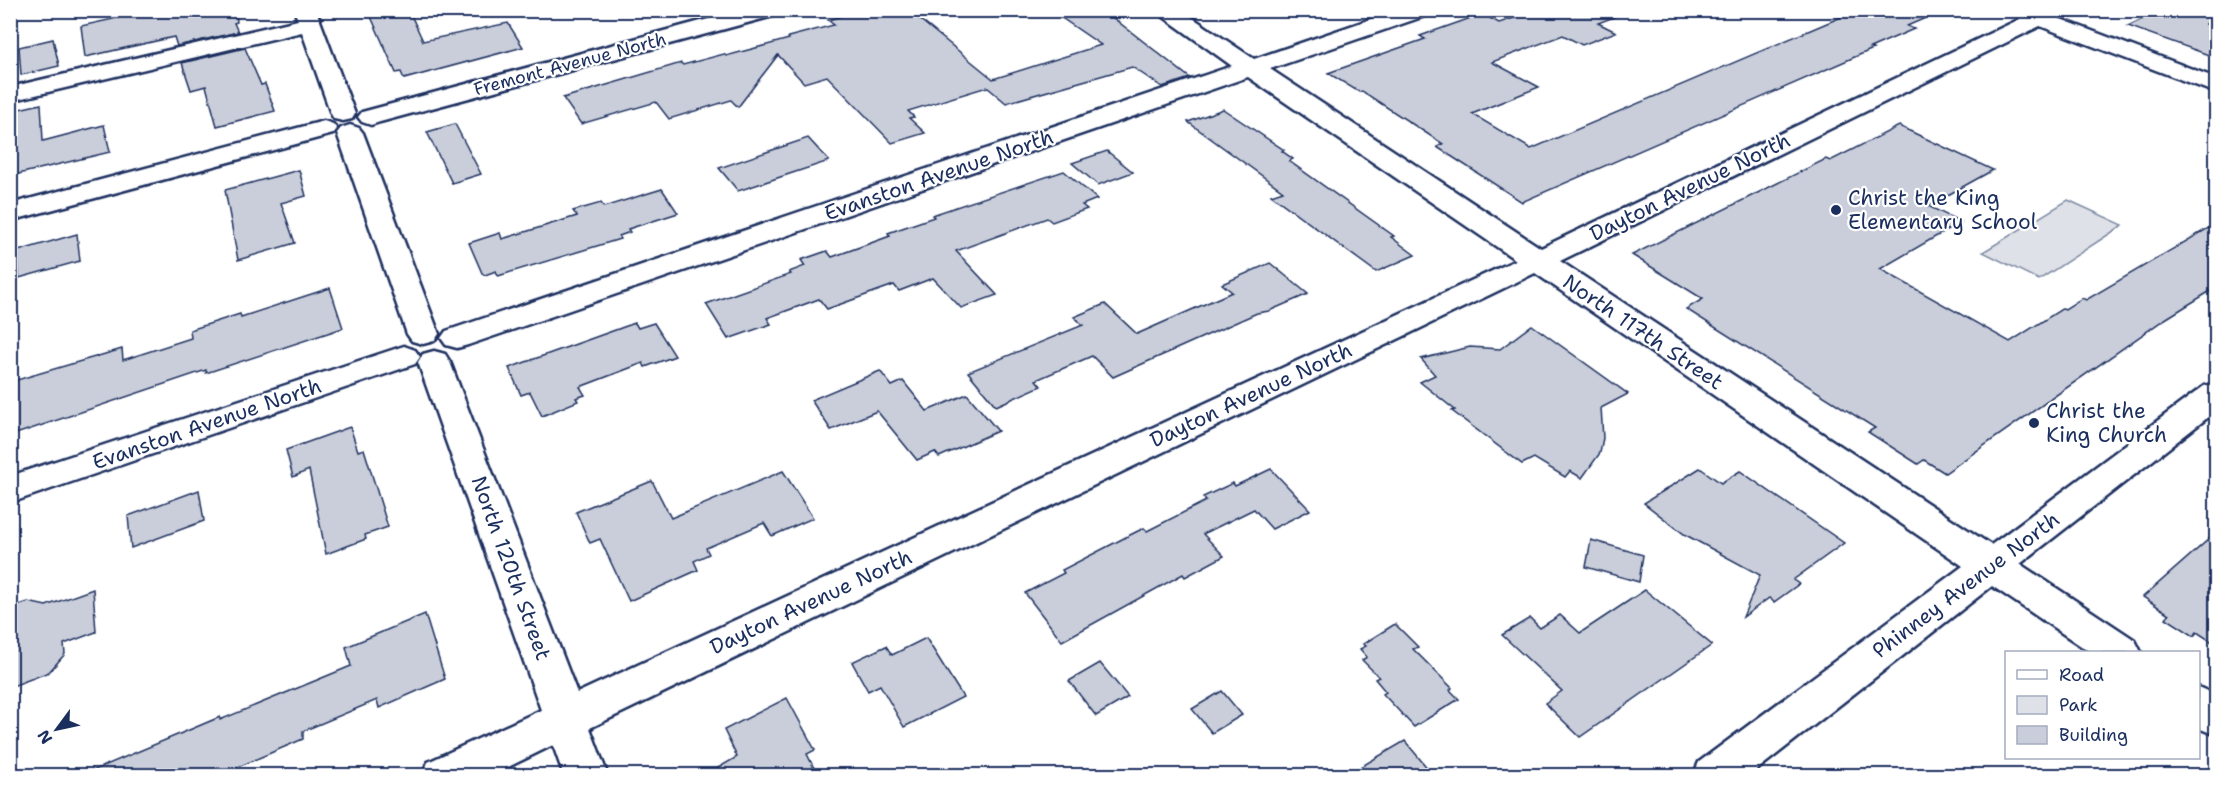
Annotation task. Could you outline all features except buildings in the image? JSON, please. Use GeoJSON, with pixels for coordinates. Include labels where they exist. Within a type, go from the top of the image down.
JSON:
{"type":"FeatureCollection","features":[{"type":"Feature","properties":{"kind":"street","name":"Fremont Avenue North"},"geometry":{"type":"LineString","coordinates":[[10,213],[769,10]]}},
{"type":"Feature","properties":{"kind":"street","name":"North 117th Street"},"geometry":{"type":"LineString","coordinates":[[1165,10],[2120,651]]}},
{"type":"Feature","properties":{"kind":"street","name":"Evanston Avenue North"},"geometry":{"type":"LineString","coordinates":[[10,490],[1420,10]]}},
{"type":"Feature","properties":{"kind":"street"},"geometry":{"type":"LineString","coordinates":[[2038,13],[2217,86]]}},
{"type":"Feature","properties":{"kind":"street","name":"Dayton Avenue North"},"geometry":{"type":"LineString","coordinates":[[444,776],[1537,261],[2038,13]]}},
{"type":"Feature","properties":{"kind":"street","name":"North 120th Street"},"geometry":{"type":"LineString","coordinates":[[307,17],[586,776]]}},
{"type":"Feature","properties":{"kind":"street"},"geometry":{"type":"LineString","coordinates":[[10,94],[307,17]]}},
{"type":"Feature","properties":{"kind":"street","name":"Phinney Avenue North"},"geometry":{"type":"LineString","coordinates":[[1715,776],[2217,394]]}},
{"type":"Feature","properties":{"kind":"street"},"geometry":{"type":"LineString","coordinates":[[2200,706],[2217,717]]}},
{"type":"Feature","properties":{"kind":"green space"},"geometry":{"type":"Polygon","coordinates":[[[2068,200],[2123,225],[2039,280],[1983,252],[2068,200]]]}},
{"type":"Feature","properties":{"kind":"place","name":"Christ the King Elementary School"},"geometry":{"type":"Point","coordinates":[1836,210]}},
{"type":"Feature","properties":{"kind":"place","name":"Christ the King Church"},"geometry":{"type":"Point","coordinates":[2034,423]}}]}
